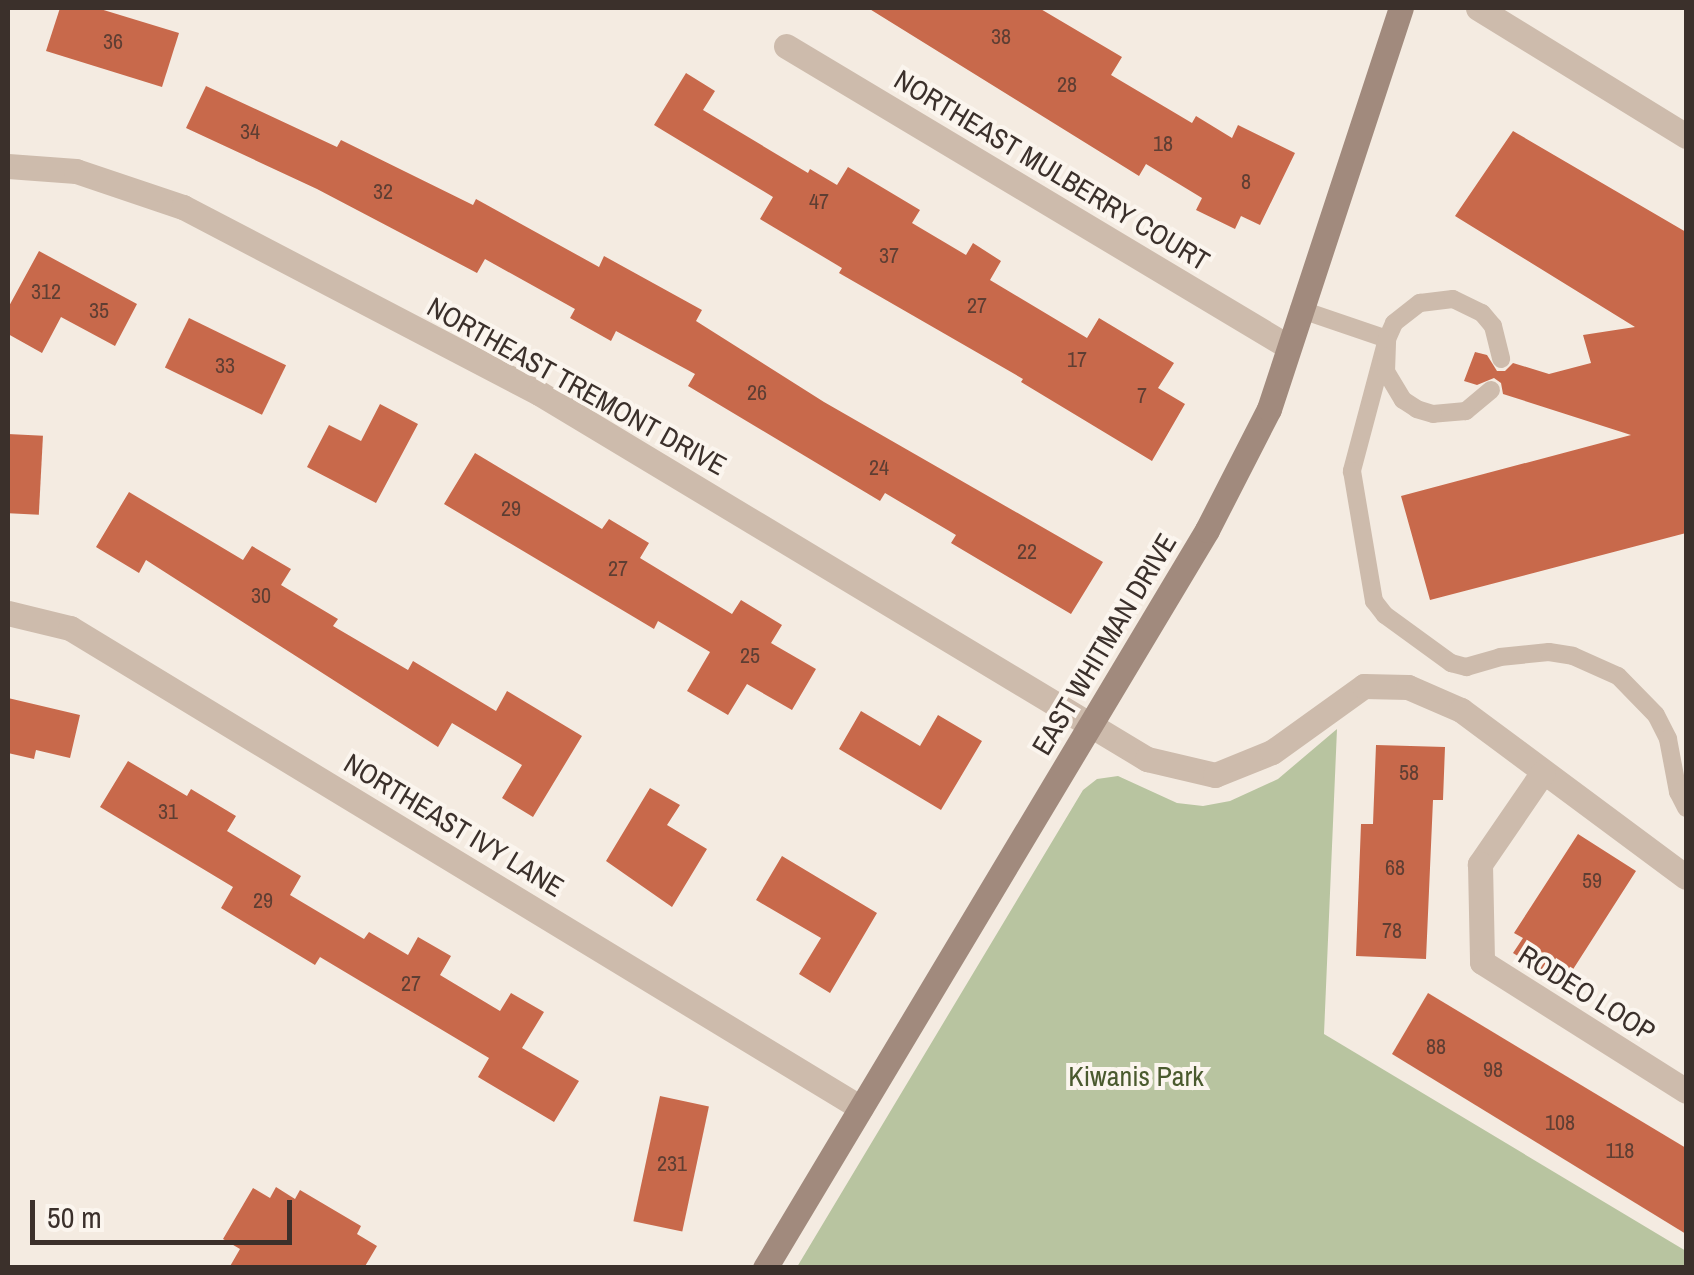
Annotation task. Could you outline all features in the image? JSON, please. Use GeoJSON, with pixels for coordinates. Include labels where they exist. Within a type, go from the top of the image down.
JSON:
{"type":"FeatureCollection","features":[{"type":"Feature","properties":{"kind":"main road","name":"EAST WHITMAN DRIVE"},"geometry":{"type":"LineString","coordinates":[[764,1268],[1216,513],[1270,409],[1401,8]]}},
{"type":"Feature","properties":{"kind":"street"},"geometry":{"type":"LineString","coordinates":[[1478,8],[1686,136]]}},
{"type":"Feature","properties":{"kind":"street","name":"NORTHEAST MULBERRY COURT"},"geometry":{"type":"LineString","coordinates":[[786,46],[1288,346]]}},
{"type":"Feature","properties":{"kind":"street","name":"NORTHEAST TREMONT DRIVE"},"geometry":{"type":"LineString","coordinates":[[8,166],[76,171],[183,207],[539,393],[1147,758],[1214,775],[1272,752],[1364,686],[1408,687],[1462,710],[1686,877]]}},
{"type":"Feature","properties":{"kind":"street","name":"NORTHEAST IVY LANE"},"geometry":{"type":"LineString","coordinates":[[8,613],[70,628],[861,1108]]}},
{"type":"Feature","properties":{"kind":"street","name":"RODEO LOOP"},"geometry":{"type":"LineString","coordinates":[[1544,772],[1480,864],[1482,962],[1686,1091]]}},
{"type":"Feature","properties":{"kind":"lane"},"geometry":{"type":"LineString","coordinates":[[1501,360],[1493,326],[1482,313],[1453,299],[1420,302],[1394,324],[1352,470],[1374,601],[1385,615],[1451,662],[1478,666],[1500,656],[1549,652],[1585,660],[1618,676],[1638,693],[1662,727],[1676,765],[1678,792],[1686,808]]}},
{"type":"Feature","properties":{"kind":"lane"},"geometry":{"type":"LineString","coordinates":[[1300,309],[1387,339]]}},
{"type":"Feature","properties":{"kind":"lane"},"geometry":{"type":"LineString","coordinates":[[1387,339],[1386,372],[1403,400],[1417,410],[1450,415],[1466,410],[1491,390]]}},
{"type":"Feature","properties":{"kind":"green space","name":"Kiwanis Park"},"geometry":{"type":"Polygon","coordinates":[[[1337,729],[1324,1034],[1686,1251],[1686,1267],[797,1267],[1083,790],[1097,779],[1118,776],[1177,803],[1203,806],[1230,801],[1278,779],[1337,729]]]}},
{"type":"Feature","properties":{"kind":"building"},"geometry":{"type":"Polygon","coordinates":[[[60,8],[97,8],[179,33],[162,87],[46,51],[60,8]]]}},
{"type":"Feature","properties":{"kind":"building"},"geometry":{"type":"Polygon","coordinates":[[[868,8],[1039,8],[1122,57],[1111,75],[1192,123],[1196,116],[1232,138],[1238,125],[1295,153],[1260,225],[1241,216],[1235,229],[1196,210],[1202,198],[1146,164],[1139,176],[868,8]]]}},
{"type":"Feature","properties":{"kind":"building"},"geometry":{"type":"Polygon","coordinates":[[[686,73],[715,91],[703,110],[808,173],[810,169],[837,185],[848,167],[920,210],[912,223],[966,255],[973,243],[1001,261],[990,280],[1087,338],[1099,318],[1174,363],[1158,388],[1185,404],[1152,461],[1021,382],[1023,379],[839,273],[842,268],[760,219],[773,197],[654,125],[686,73]]]}},
{"type":"Feature","properties":{"kind":"building"},"geometry":{"type":"Polygon","coordinates":[[[206,86],[337,147],[341,140],[473,205],[476,199],[599,267],[604,256],[702,310],[696,321],[824,402],[1103,562],[1071,614],[951,543],[956,535],[885,493],[880,501],[688,386],[695,374],[616,331],[611,341],[570,318],[575,309],[485,259],[477,273],[317,189],[186,128],[206,86]]]}},
{"type":"Feature","properties":{"kind":"building"},"geometry":{"type":"Polygon","coordinates":[[[1513,131],[1686,232],[1686,533],[1430,600],[1401,496],[1631,435],[1503,394],[1501,383],[1494,378],[1477,385],[1464,381],[1475,352],[1487,355],[1497,371],[1505,371],[1513,363],[1549,374],[1591,363],[1583,335],[1635,327],[1455,216],[1513,131]]]}},
{"type":"Feature","properties":{"kind":"building"},"geometry":{"type":"Polygon","coordinates":[[[39,251],[137,304],[115,346],[61,317],[42,353],[8,334],[8,308],[39,251]]]}},
{"type":"Feature","properties":{"kind":"building"},"geometry":{"type":"Polygon","coordinates":[[[189,318],[286,365],[262,415],[165,367],[189,318]]]}},
{"type":"Feature","properties":{"kind":"building"},"geometry":{"type":"Polygon","coordinates":[[[380,404],[418,424],[376,503],[307,467],[329,425],[361,441],[380,404]]]}},
{"type":"Feature","properties":{"kind":"building"},"geometry":{"type":"Polygon","coordinates":[[[8,434],[43,436],[39,515],[8,513],[8,434]]]}},
{"type":"Feature","properties":{"kind":"building"},"geometry":{"type":"Polygon","coordinates":[[[475,453],[602,529],[609,519],[649,543],[640,558],[732,614],[741,600],[782,625],[771,643],[816,669],[792,710],[747,684],[728,715],[687,691],[710,652],[658,621],[654,629],[444,504],[475,453]]]}},
{"type":"Feature","properties":{"kind":"building"},"geometry":{"type":"Polygon","coordinates":[[[129,492],[243,560],[252,546],[291,569],[281,585],[338,619],[333,626],[408,670],[413,661],[496,711],[507,691],[582,736],[533,817],[502,798],[522,765],[452,723],[438,747],[146,560],[139,573],[96,547],[129,492]]]}},
{"type":"Feature","properties":{"kind":"building"},"geometry":{"type":"Polygon","coordinates":[[[8,698],[80,715],[70,758],[36,750],[34,759],[8,753],[8,698]]]}},
{"type":"Feature","properties":{"kind":"building"},"geometry":{"type":"Polygon","coordinates":[[[861,711],[920,746],[938,715],[982,741],[941,810],[839,749],[861,711]]]}},
{"type":"Feature","properties":{"kind":"building"},"geometry":{"type":"Polygon","coordinates":[[[1376,745],[1445,747],[1443,800],[1433,800],[1426,959],[1356,956],[1361,824],[1373,824],[1376,745]]]}},
{"type":"Feature","properties":{"kind":"building"},"geometry":{"type":"Polygon","coordinates":[[[128,761],[187,796],[191,789],[236,816],[227,831],[301,876],[290,895],[364,939],[369,932],[408,955],[418,937],[451,956],[440,975],[500,1011],[511,993],[544,1012],[522,1048],[579,1081],[554,1122],[478,1077],[489,1058],[320,957],[315,965],[221,908],[233,887],[100,807],[128,761]]]}},
{"type":"Feature","properties":{"kind":"building"},"geometry":{"type":"Polygon","coordinates":[[[650,788],[680,805],[667,825],[707,849],[672,907],[606,861],[650,788]]]}},
{"type":"Feature","properties":{"kind":"building"},"geometry":{"type":"Polygon","coordinates":[[[1578,834],[1636,871],[1563,985],[1513,953],[1523,938],[1514,933],[1578,834]]]}},
{"type":"Feature","properties":{"kind":"building"},"geometry":{"type":"Polygon","coordinates":[[[782,856],[877,913],[830,993],[799,974],[821,938],[756,900],[782,856]]]}},
{"type":"Feature","properties":{"kind":"building"},"geometry":{"type":"Polygon","coordinates":[[[1428,993],[1686,1148],[1686,1234],[1392,1054],[1428,993]]]}},
{"type":"Feature","properties":{"kind":"building"},"geometry":{"type":"Polygon","coordinates":[[[660,1096],[709,1106],[682,1232],[633,1221],[660,1096]]]}},
{"type":"Feature","properties":{"kind":"building"},"geometry":{"type":"Polygon","coordinates":[[[276,1187],[295,1199],[300,1190],[361,1226],[357,1234],[377,1246],[364,1268],[229,1268],[240,1249],[223,1239],[253,1188],[270,1198],[276,1187]]]}}]}
